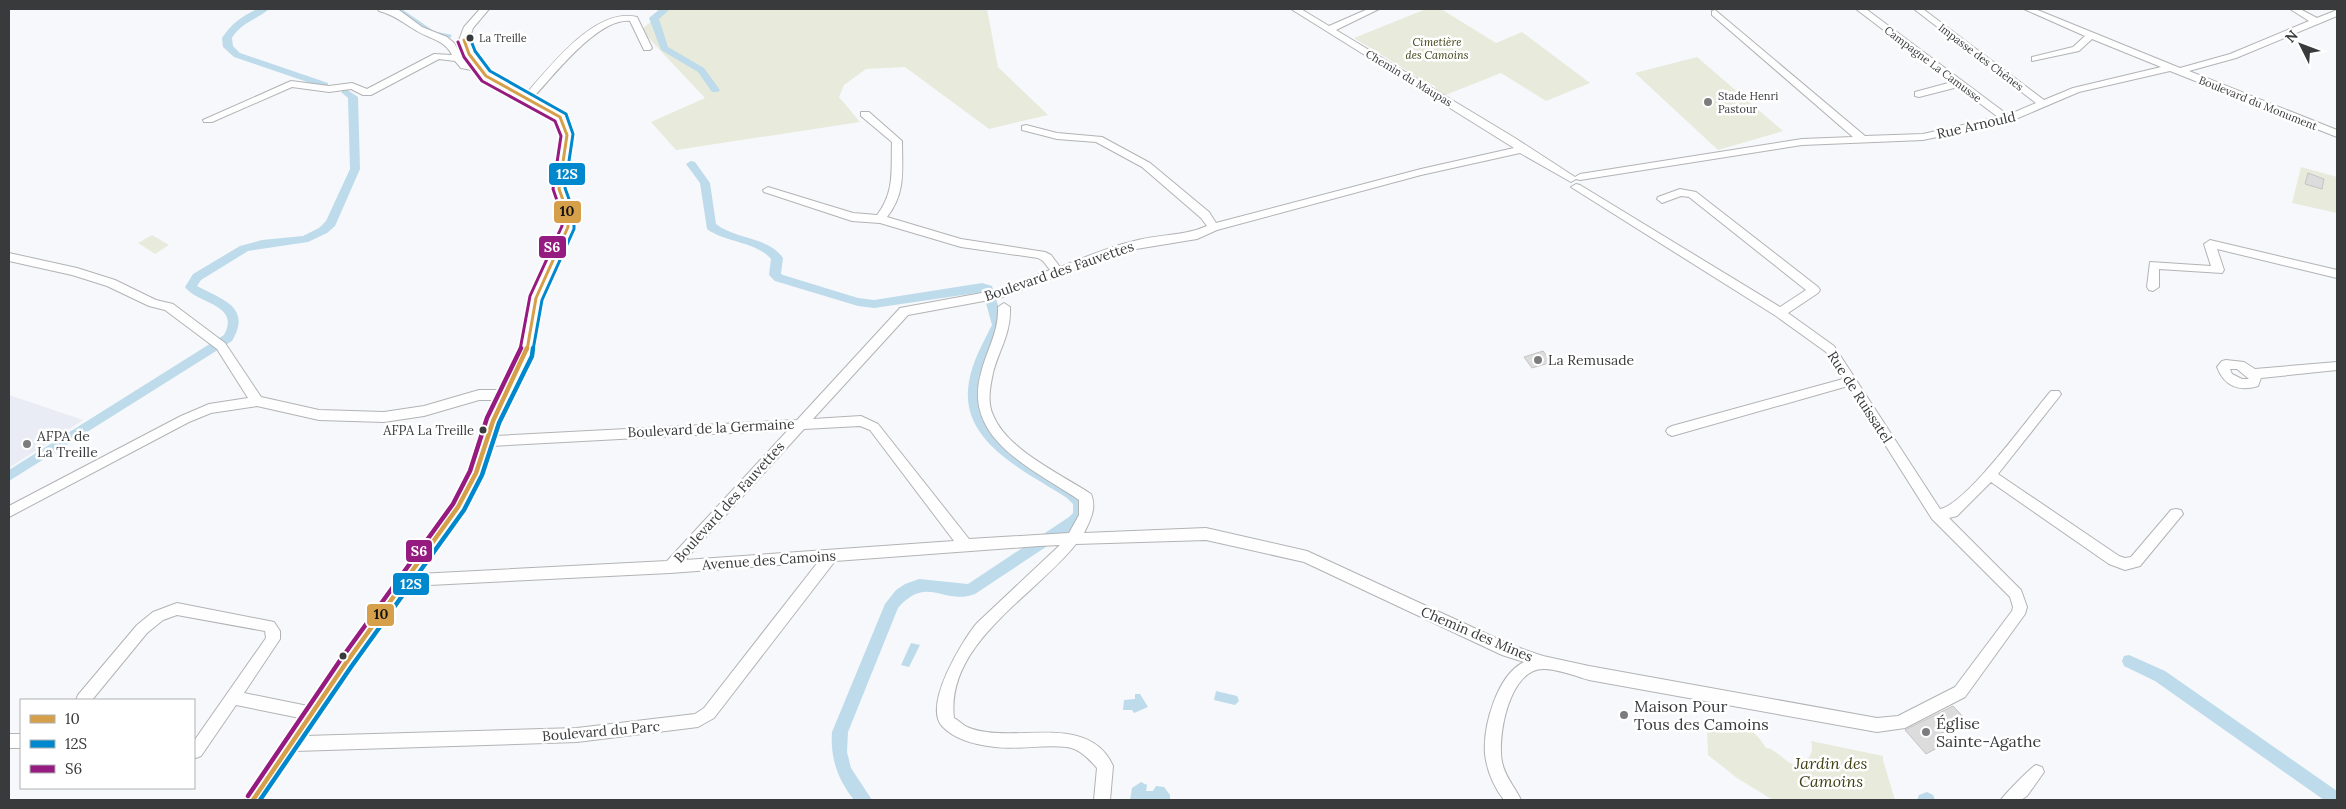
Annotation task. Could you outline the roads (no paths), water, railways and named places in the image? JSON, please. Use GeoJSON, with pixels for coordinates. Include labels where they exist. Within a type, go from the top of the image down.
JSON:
{"type":"FeatureCollection","features":[{"type":"Feature","properties":{"kind":"street"},"geometry":{"type":"LineString","coordinates":[[382,9],[401,14],[423,32],[445,40],[451,44],[458,58],[468,69],[478,68]]}},
{"type":"Feature","properties":{"kind":"street"},"geometry":{"type":"LineString","coordinates":[[253,800],[311,713],[458,507],[476,473],[486,441],[505,395],[526,354],[536,298],[568,227],[568,214],[559,189],[560,168],[566,145],[566,127],[560,117],[491,79],[478,68],[464,40],[469,27],[485,9]]}},
{"type":"Feature","properties":{"kind":"street","name":"Chemin du Maupas"},"geometry":{"type":"LineString","coordinates":[[1295,9],[1511,140],[1522,149]]}},
{"type":"Feature","properties":{"kind":"street"},"geometry":{"type":"LineString","coordinates":[[1330,29],[1375,9]]}},
{"type":"Feature","properties":{"kind":"street","name":"Campagne La Camusse"},"geometry":{"type":"LineString","coordinates":[[1860,9],[2007,120]]}},
{"type":"Feature","properties":{"kind":"street","name":"Impasse des Chênes"},"geometry":{"type":"LineString","coordinates":[[1918,9],[2044,105]]}},
{"type":"Feature","properties":{"kind":"street","name":"Boulevard du Monument"},"geometry":{"type":"LineString","coordinates":[[2028,9],[2337,134]]}},
{"type":"Feature","properties":{"kind":"street"},"geometry":{"type":"LineString","coordinates":[[2294,9],[2318,22]]}},
{"type":"Feature","properties":{"kind":"street","name":"Rue Arnould"},"geometry":{"type":"LineString","coordinates":[[1582,184],[1598,174],[1802,142],[1861,138],[1923,137],[1967,126],[2007,120],[2076,90],[2233,56],[2318,22],[2337,10]]}},
{"type":"Feature","properties":{"kind":"street"},"geometry":{"type":"LineString","coordinates":[[1715,13],[1861,138]]}},
{"type":"Feature","properties":{"kind":"street"},"geometry":{"type":"LineString","coordinates":[[527,100],[583,41],[608,22],[618,18],[634,19],[646,48]]}},
{"type":"Feature","properties":{"kind":"street"},"geometry":{"type":"LineString","coordinates":[[2035,59],[2076,49],[2091,35]]}},
{"type":"Feature","properties":{"kind":"street"},"geometry":{"type":"LineString","coordinates":[[208,120],[291,84],[329,89],[352,86],[365,93],[438,56],[458,58]]}},
{"type":"Feature","properties":{"kind":"street"},"geometry":{"type":"LineString","coordinates":[[1919,94],[1960,83]]}},
{"type":"Feature","properties":{"kind":"street"},"geometry":{"type":"LineString","coordinates":[[865,114],[897,141],[896,192],[891,205],[880,219]]}},
{"type":"Feature","properties":{"kind":"street"},"geometry":{"type":"LineString","coordinates":[[1026,128],[1057,136],[1098,139],[1152,169],[1205,215],[1213,227]]}},
{"type":"Feature","properties":{"kind":"street"},"geometry":{"type":"LineString","coordinates":[[1522,149],[1582,184]]}},
{"type":"Feature","properties":{"kind":"street","name":"Boulevard des Fauvettes"},"geometry":{"type":"LineString","coordinates":[[670,566],[904,311],[1000,294],[1057,271],[1140,243],[1197,235],[1213,227],[1421,172],[1522,149]]}},
{"type":"Feature","properties":{"kind":"street","name":"Rue de Ruissatel"},"geometry":{"type":"LineString","coordinates":[[1582,184],[1830,349],[1937,515],[2010,587],[2019,600],[2018,614],[1978,669]]}},
{"type":"Feature","properties":{"kind":"street"},"geometry":{"type":"LineString","coordinates":[[768,190],[852,217],[880,219],[960,243],[1041,255],[1047,258],[1057,271]]}},
{"type":"Feature","properties":{"kind":"street"},"geometry":{"type":"LineString","coordinates":[[1662,199],[1680,192],[1692,194],[1814,290],[1780,314]]}},
{"type":"Feature","properties":{"kind":"street"},"geometry":{"type":"LineString","coordinates":[[2152,287],[2154,265],[2218,270],[2210,244],[2337,274]]}},
{"type":"Feature","properties":{"kind":"street"},"geometry":{"type":"LineString","coordinates":[[9,257],[73,271],[111,283],[153,303],[169,307],[218,343],[257,401]]}},
{"type":"Feature","properties":{"kind":"street"},"geometry":{"type":"LineString","coordinates":[[1004,307],[1005,328],[987,371],[982,400],[992,429],[1001,440],[1086,498],[1089,507],[1087,516],[1065,539],[1049,567],[1004,606],[971,642],[945,699],[947,721],[964,734],[994,740],[1069,740],[1091,750],[1105,766],[1102,800]]}},
{"type":"Feature","properties":{"kind":"street"},"geometry":{"type":"LineString","coordinates":[[2253,374],[2337,366]]}},
{"type":"Feature","properties":{"kind":"street"},"geometry":{"type":"LineString","coordinates":[[1672,431],[1851,381]]}},
{"type":"Feature","properties":{"kind":"street"},"geometry":{"type":"LineString","coordinates":[[1937,515],[1952,512],[1961,505],[1990,475],[2054,394]]}},
{"type":"Feature","properties":{"kind":"street"},"geometry":{"type":"LineString","coordinates":[[9,512],[185,419],[209,409],[257,401],[319,415],[384,417],[424,411],[479,395],[505,395]]}},
{"type":"Feature","properties":{"kind":"street","name":"Boulevard de la Germaine"},"geometry":{"type":"LineString","coordinates":[[486,441],[801,423],[861,422],[874,427],[966,546]]}},
{"type":"Feature","properties":{"kind":"street"},"geometry":{"type":"LineString","coordinates":[[1990,475],[2114,560],[2125,564],[2135,562],[2176,514]]}},
{"type":"Feature","properties":{"kind":"street","name":"Chemin des Mines"},"geometry":{"type":"LineString","coordinates":[[1065,539],[1206,534],[1307,558],[1507,650],[1543,662],[1589,673],[1877,725],[1900,723],[1960,692],[1978,669]]}},
{"type":"Feature","properties":{"kind":"street","name":"Avenue des Camoins"},"geometry":{"type":"LineString","coordinates":[[406,580],[831,556],[1065,539]]}},
{"type":"Feature","properties":{"kind":"street","name":"Boulevard du Parc"},"geometry":{"type":"LineString","coordinates":[[291,744],[577,736],[698,720],[709,713],[831,556]]}},
{"type":"Feature","properties":{"kind":"street"},"geometry":{"type":"LineString","coordinates":[[84,699],[142,629],[158,616],[177,609],[269,626],[273,631],[273,639],[196,750]]}},
{"type":"Feature","properties":{"kind":"street"},"geometry":{"type":"LineString","coordinates":[[1513,800],[1496,772],[1492,757],[1492,737],[1506,691],[1517,674],[1528,667],[1543,662]]}},
{"type":"Feature","properties":{"kind":"street"},"geometry":{"type":"LineString","coordinates":[[233,698],[311,713]]}},
{"type":"Feature","properties":{"kind":"street"},"geometry":{"type":"LineString","coordinates":[[2010,800],[2021,791],[2036,772]]}},
{"type":"Feature","properties":{"kind":"water"},"geometry":{"type":"Polygon","coordinates":[[[911,643],[920,645],[909,667],[901,665],[911,643]]]}},
{"type":"Feature","properties":{"kind":"water"},"geometry":{"type":"Polygon","coordinates":[[[1216,691],[1237,696],[1239,701],[1235,705],[1214,700],[1216,691]]]}},
{"type":"Feature","properties":{"kind":"water"},"geometry":{"type":"Polygon","coordinates":[[[1135,694],[1140,694],[1148,707],[1134,713],[1132,710],[1123,710],[1124,700],[1135,699],[1135,694]]]}},
{"type":"Feature","properties":{"kind":"water"},"geometry":{"type":"Polygon","coordinates":[[[1141,782],[1147,785],[1146,791],[1153,791],[1156,786],[1164,787],[1170,795],[1170,800],[1130,800],[1132,788],[1141,782]]]}},
{"type":"Feature","properties":{"kind":"waterway"},"geometry":{"type":"LineString","coordinates":[[264,9],[248,17],[234,28],[227,38],[228,47],[237,55],[325,85]]}},
{"type":"Feature","properties":{"kind":"waterway"},"geometry":{"type":"LineString","coordinates":[[399,9],[434,33],[450,36]]}},
{"type":"Feature","properties":{"kind":"waterway"},"geometry":{"type":"LineString","coordinates":[[665,9],[654,18],[664,48],[701,70],[715,90]]}},
{"type":"Feature","properties":{"kind":"waterway"},"geometry":{"type":"LineString","coordinates":[[9,476],[228,338],[233,329],[234,320],[231,314],[219,302],[191,287],[197,277],[230,256],[251,246],[304,239],[323,231],[331,223],[355,169],[353,97],[346,92]]}},
{"type":"Feature","properties":{"kind":"waterway"},"geometry":{"type":"LineString","coordinates":[[691,164],[705,183],[711,226],[727,236],[764,247],[771,252],[777,258],[775,275],[779,278],[858,302],[874,304],[982,287],[988,289],[998,325],[977,374],[974,394],[979,419],[986,431],[1005,452],[1071,494],[1080,504],[1080,513],[1074,521],[970,590],[919,585],[901,594],[892,604],[840,732],[841,761],[847,777],[864,800]]}},
{"type":"Feature","properties":{"kind":"waterway"},"geometry":{"type":"LineString","coordinates":[[2129,661],[2160,676],[2337,800]]}},
{"type":"Feature","properties":{"kind":"place","name":"La Treille"},"geometry":{"type":"Point","coordinates":[470,38]}},
{"type":"Feature","properties":{"kind":"place","name":"Stade Henri Pastour"},"geometry":{"type":"Point","coordinates":[1708,102]}},
{"type":"Feature","properties":{"kind":"place","name":"La Remusade"},"geometry":{"type":"Point","coordinates":[1538,360]}},
{"type":"Feature","properties":{"kind":"place","name":"AFPA La Treille"},"geometry":{"type":"Point","coordinates":[483,430]}},
{"type":"Feature","properties":{"kind":"place","name":"AFPA de La Treille"},"geometry":{"type":"Point","coordinates":[27,444]}},
{"type":"Feature","properties":{"kind":"place","name":"Maison Pour Tous des Camoins"},"geometry":{"type":"Point","coordinates":[1624,715]}},
{"type":"Feature","properties":{"kind":"place","name":"Église Sainte-Agathe"},"geometry":{"type":"Point","coordinates":[1926,732]}},
{"type":"Feature","properties":{"kind":"park label","name":"Cimetière des Camoins"},"geometry":{"type":"Point","coordinates":[1437,48]}},
{"type":"Feature","properties":{"kind":"park label","name":"Jardin des Camoins"},"geometry":{"type":"Point","coordinates":[1831,772]}}]}
